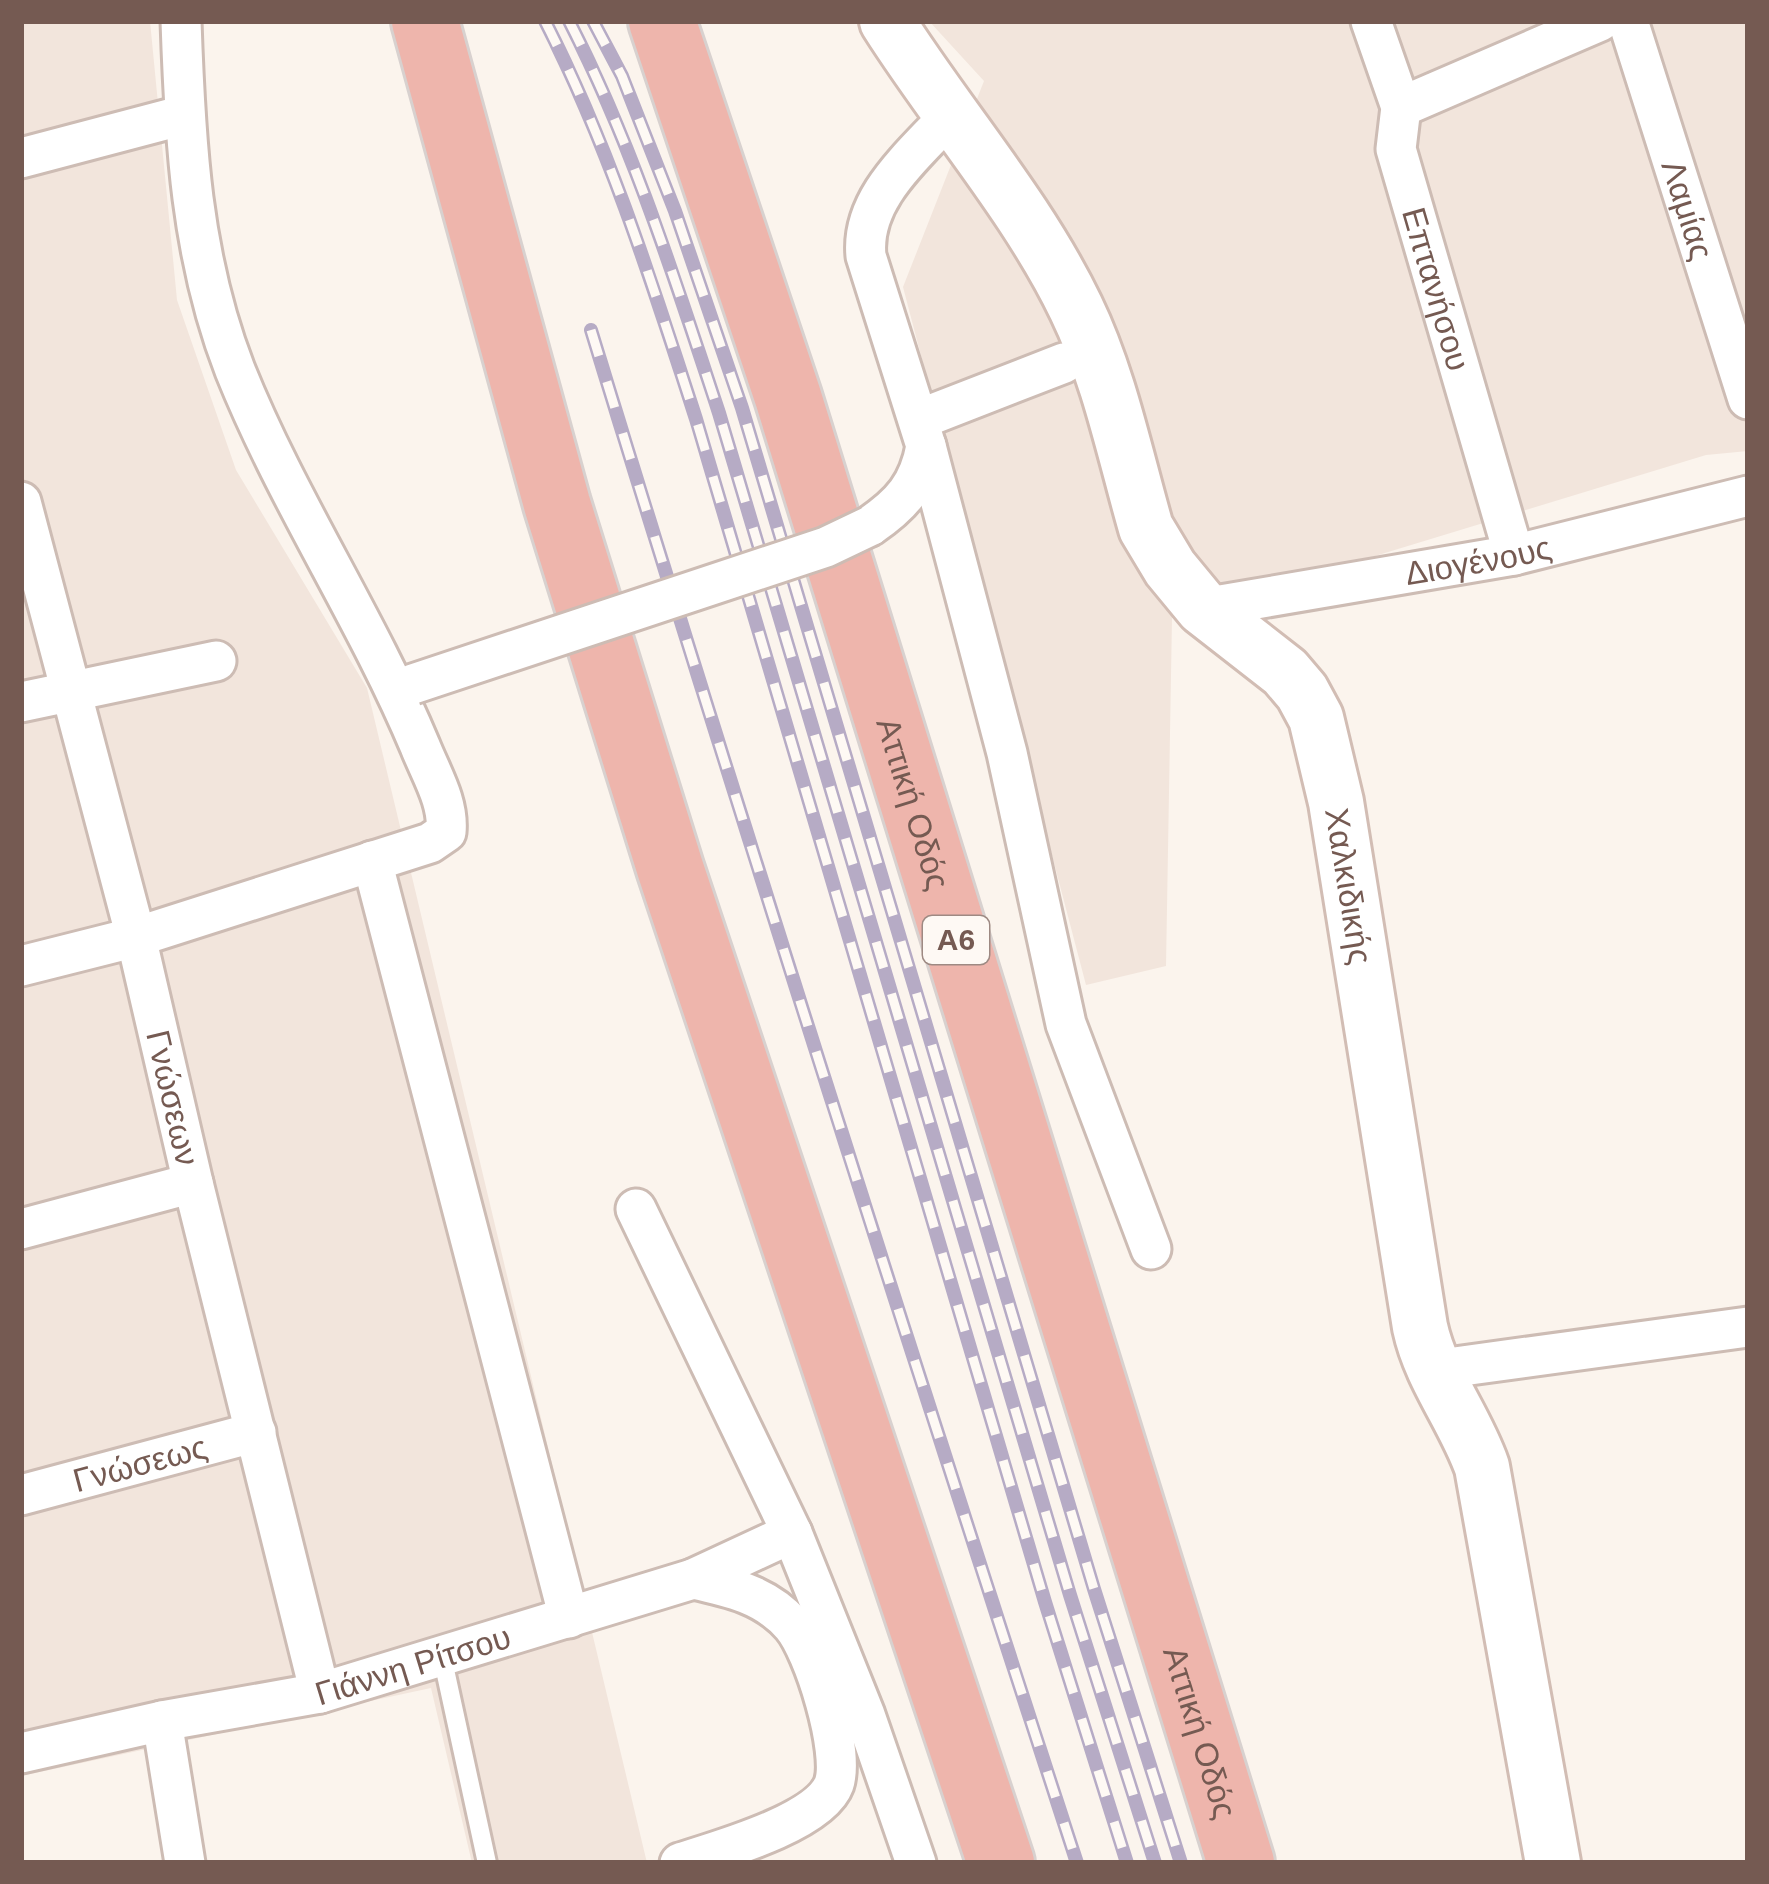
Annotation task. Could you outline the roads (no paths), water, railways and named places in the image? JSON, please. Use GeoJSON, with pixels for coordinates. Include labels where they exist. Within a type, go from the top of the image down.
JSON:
{"type":"FeatureCollection","features":[{"type":"Feature","properties":{"kind":"highway"},"geometry":{"type":"LineString","coordinates":[[425,21],[557,504],[663,845],[1001,1863]]}},
{"type":"Feature","properties":{"kind":"highway","name":"Αττική Οδός"},"geometry":{"type":"LineString","coordinates":[[662,21],[788,397],[1241,1863]]}},
{"type":"Feature","properties":{"kind":"street"},"geometry":{"type":"LineString","coordinates":[[21,966],[136,937],[430,843],[446,832],[443,802],[405,687],[236,370],[198,251],[184,115],[181,21]]}},
{"type":"Feature","properties":{"kind":"street","name":"Χαλκιδικής"},"geometry":{"type":"LineString","coordinates":[[887,21],[952,113],[1076,308],[1096,357],[1146,528],[1170,568],[1203,608],[1286,672],[1316,718],[1336,802],[1416,1309],[1433,1370],[1464,1424],[1481,1467],[1553,1863]]}},
{"type":"Feature","properties":{"kind":"street","name":"Επτανήσου"},"geometry":{"type":"LineString","coordinates":[[1370,21],[1400,106],[1396,149],[1514,555]]}},
{"type":"Feature","properties":{"kind":"street"},"geometry":{"type":"LineString","coordinates":[[1400,106],[1600,21]]}},
{"type":"Feature","properties":{"kind":"street","name":"Λαμίας"},"geometry":{"type":"LineString","coordinates":[[1628,21],[1748,399]]}},
{"type":"Feature","properties":{"kind":"street"},"geometry":{"type":"LineString","coordinates":[[952,113],[878,197],[864,239],[871,275],[923,433],[1007,754],[1066,1024],[1151,1250]]}},
{"type":"Feature","properties":{"kind":"street"},"geometry":{"type":"LineString","coordinates":[[21,158],[184,115]]}},
{"type":"Feature","properties":{"kind":"street"},"geometry":{"type":"LineString","coordinates":[[923,433],[1064,363]]}},
{"type":"Feature","properties":{"kind":"street"},"geometry":{"type":"LineString","coordinates":[[405,687],[826,547],[870,526],[901,503],[919,478],[923,433]]}},
{"type":"Feature","properties":{"kind":"street","name":"Διογένους"},"geometry":{"type":"LineString","coordinates":[[1203,608],[1514,555],[1748,496]]}},
{"type":"Feature","properties":{"kind":"street","name":"Γνώσεων"},"geometry":{"type":"LineString","coordinates":[[21,502],[136,937],[320,1693]]}},
{"type":"Feature","properties":{"kind":"street"},"geometry":{"type":"LineString","coordinates":[[21,702],[216,661]]}},
{"type":"Feature","properties":{"kind":"street"},"geometry":{"type":"LineString","coordinates":[[372,861],[569,1618]]}},
{"type":"Feature","properties":{"kind":"street"},"geometry":{"type":"LineString","coordinates":[[21,1229],[193,1184]]}},
{"type":"Feature","properties":{"kind":"street"},"geometry":{"type":"LineString","coordinates":[[636,1209],[792,1533],[865,1714],[916,1863]]}},
{"type":"Feature","properties":{"kind":"street"},"geometry":{"type":"LineString","coordinates":[[1433,1370],[1748,1327]]}},
{"type":"Feature","properties":{"kind":"street","name":"Γνώσεως"},"geometry":{"type":"LineString","coordinates":[[21,1495],[256,1432]]}},
{"type":"Feature","properties":{"kind":"street","name":"Γιάννη Ρίτσου"},"geometry":{"type":"LineString","coordinates":[[21,1753],[162,1721],[320,1693],[694,1579],[792,1533]]}},
{"type":"Feature","properties":{"kind":"street"},"geometry":{"type":"LineString","coordinates":[[680,1863],[777,1828],[814,1809],[834,1785],[835,1737],[817,1678],[793,1626],[745,1590],[694,1579]]}},
{"type":"Feature","properties":{"kind":"street"},"geometry":{"type":"LineString","coordinates":[[162,1721],[185,1863]]}},
{"type":"Feature","properties":{"kind":"lane"},"geometry":{"type":"LineString","coordinates":[[442,1656],[487,1863]]}},
{"type":"Feature","properties":{"kind":"railway"},"geometry":{"type":"LineString","coordinates":[[545,21],[610,167],[696,419],[1045,1602],[1127,1863]]}},
{"type":"Feature","properties":{"kind":"railway"},"geometry":{"type":"LineString","coordinates":[[569,21],[633,165],[719,413],[1070,1595],[1155,1863]]}},
{"type":"Feature","properties":{"kind":"railway"},"geometry":{"type":"LineString","coordinates":[[593,21],[622,76],[675,211],[742,408],[1094,1589],[1181,1863]]}},
{"type":"Feature","properties":{"kind":"railway"},"geometry":{"type":"LineString","coordinates":[[591,330],[1077,1863]]}}]}
